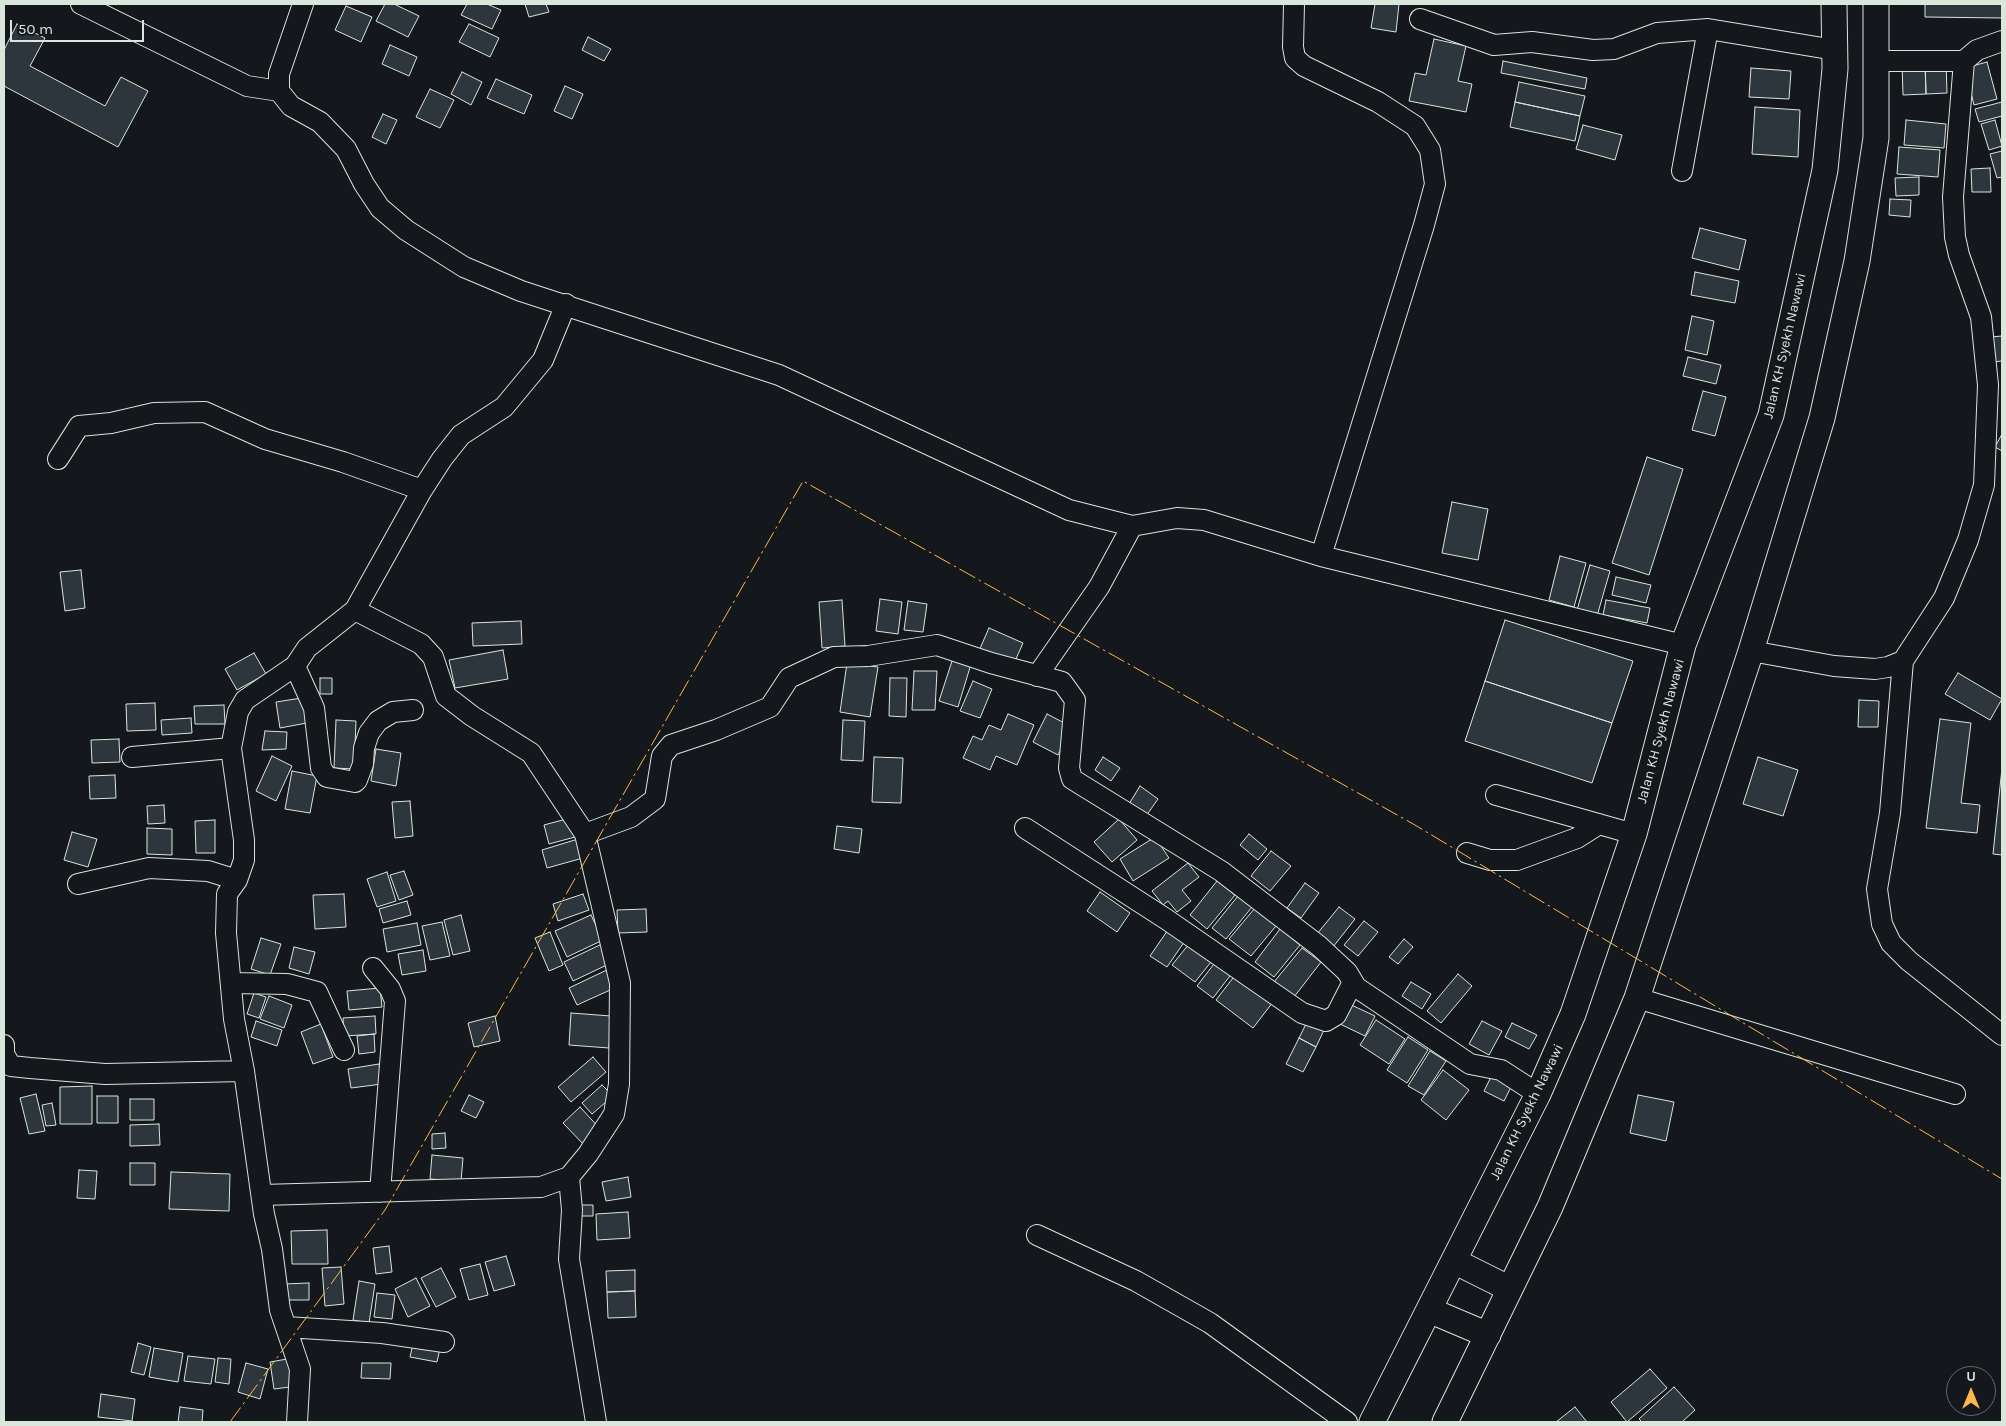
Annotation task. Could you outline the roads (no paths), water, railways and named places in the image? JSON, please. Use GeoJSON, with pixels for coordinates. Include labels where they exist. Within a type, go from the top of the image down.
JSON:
{"type":"FeatureCollection","features":[{"type":"Feature","properties":{"kind":"main road","name":"Jalan KH Syekh Nawawi"},"geometry":{"type":"LineString","coordinates":[[1372,1422],[1538,1094],[1573,1014],[1634,834],[1683,645],[1771,415],[1825,170],[1835,69],[1834,4]]}},
{"type":"Feature","properties":{"kind":"main road"},"geometry":{"type":"LineString","coordinates":[[1445,1422],[1550,1207],[1637,998],[1751,651],[1822,418],[1857,261],[1876,138],[1876,4]]}},
{"type":"Feature","properties":{"kind":"main road"},"geometry":{"type":"LineString","coordinates":[[1454,1262],[1510,1289]]}},
{"type":"Feature","properties":{"kind":"main road"},"geometry":{"type":"LineString","coordinates":[[1429,1310],[1488,1335]]}},
{"type":"Feature","properties":{"kind":"street"},"geometry":{"type":"LineString","coordinates":[[81,4],[247,86],[279,91]]}},
{"type":"Feature","properties":{"kind":"street"},"geometry":{"type":"LineString","coordinates":[[303,4],[280,74],[279,91],[291,106],[320,122],[346,149],[364,184],[380,208],[406,230],[464,267],[522,291],[566,304],[606,320],[779,375],[1069,510],[1132,526],[1177,518],[1204,520],[1321,556],[1458,592],[1683,645]]}},
{"type":"Feature","properties":{"kind":"street"},"geometry":{"type":"LineString","coordinates":[[1294,4],[1293,47],[1295,58],[1304,66],[1378,102],[1415,126],[1430,150],[1435,184],[1421,235],[1321,556]]}},
{"type":"Feature","properties":{"kind":"street"},"geometry":{"type":"LineString","coordinates":[[1420,19],[1494,45],[1532,42],[1593,50],[1614,49],[1656,33],[1708,29],[1835,50]]}},
{"type":"Feature","properties":{"kind":"street"},"geometry":{"type":"LineString","coordinates":[[1682,170],[1708,29]]}},
{"type":"Feature","properties":{"kind":"street"},"geometry":{"type":"LineString","coordinates":[[1876,61],[1964,60],[1977,50],[2002,41]]}},
{"type":"Feature","properties":{"kind":"street"},"geometry":{"type":"LineString","coordinates":[[1964,60],[1953,197],[1959,255],[1981,317],[1988,385],[1984,485],[1968,540],[1944,598],[1903,661],[1890,813],[1877,889],[1882,924],[1891,943],[1909,961],[2002,1035]]}},
{"type":"Feature","properties":{"kind":"street"},"geometry":{"type":"LineString","coordinates":[[297,1422],[300,1368],[280,1310],[244,1071],[234,1018],[226,933],[227,894],[237,880],[244,860],[244,840],[231,748],[238,712],[245,700],[295,666],[307,648],[355,610],[422,490],[461,435],[504,407],[543,360],[566,304]]}},
{"type":"Feature","properties":{"kind":"street"},"geometry":{"type":"LineString","coordinates":[[58,459],[80,426],[111,423],[154,413],[204,412],[265,438],[343,462],[422,490]]}},
{"type":"Feature","properties":{"kind":"street"},"geometry":{"type":"LineString","coordinates":[[1037,676],[1098,588],[1132,526]]}},
{"type":"Feature","properties":{"kind":"street"},"geometry":{"type":"LineString","coordinates":[[262,1195],[541,1187],[569,1178],[605,1130],[614,1114],[619,1084],[620,982],[585,834],[531,752],[472,716],[446,696],[433,657],[421,644],[355,610]]}},
{"type":"Feature","properties":{"kind":"street"},"geometry":{"type":"LineString","coordinates":[[585,834],[632,817],[654,799],[662,756],[671,745],[716,730],[770,707],[789,678],[834,657],[868,656],[937,645],[1062,682],[1075,700],[1069,768],[1072,779],[1221,870],[1319,946],[1347,972],[1356,987],[1470,1064],[1501,1070],[1538,1094]]}},
{"type":"Feature","properties":{"kind":"street"},"geometry":{"type":"LineString","coordinates":[[1751,651],[1834,666],[1875,669],[1888,667],[1903,661]]}},
{"type":"Feature","properties":{"kind":"street"},"geometry":{"type":"LineString","coordinates":[[295,666],[314,708],[321,768],[327,777],[355,782],[363,764],[364,748],[370,733],[378,721],[393,712],[414,710]]}},
{"type":"Feature","properties":{"kind":"street"},"geometry":{"type":"LineString","coordinates":[[132,757],[231,748]]}},
{"type":"Feature","properties":{"kind":"street"},"geometry":{"type":"LineString","coordinates":[[1496,795],[1634,834]]}},
{"type":"Feature","properties":{"kind":"street"},"geometry":{"type":"LineString","coordinates":[[1467,853],[1490,860],[1517,860],[1577,838],[1599,824]]}},
{"type":"Feature","properties":{"kind":"street"},"geometry":{"type":"LineString","coordinates":[[1025,828],[1166,919],[1302,1013],[1326,1022],[1336,1015],[1353,982]]}},
{"type":"Feature","properties":{"kind":"street"},"geometry":{"type":"LineString","coordinates":[[78,884],[149,868],[208,871],[237,880]]}},
{"type":"Feature","properties":{"kind":"street"},"geometry":{"type":"LineString","coordinates":[[373,968],[390,989],[395,1001],[380,1192]]}},
{"type":"Feature","properties":{"kind":"street"},"geometry":{"type":"LineString","coordinates":[[231,982],[288,984],[317,992],[344,1050]]}},
{"type":"Feature","properties":{"kind":"street"},"geometry":{"type":"LineString","coordinates":[[1637,998],[1955,1094]]}},
{"type":"Feature","properties":{"kind":"street"},"geometry":{"type":"LineString","coordinates":[[4,1045],[4,1054],[11,1066],[105,1074],[244,1071]]}},
{"type":"Feature","properties":{"kind":"street"},"geometry":{"type":"LineString","coordinates":[[569,1178],[572,1210],[569,1259],[596,1422]]}},
{"type":"Feature","properties":{"kind":"street"},"geometry":{"type":"LineString","coordinates":[[1037,1235],[1136,1281],[1210,1322],[1347,1422]]}},
{"type":"Feature","properties":{"kind":"street"},"geometry":{"type":"LineString","coordinates":[[286,1327],[382,1333],[444,1342]]}}]}
